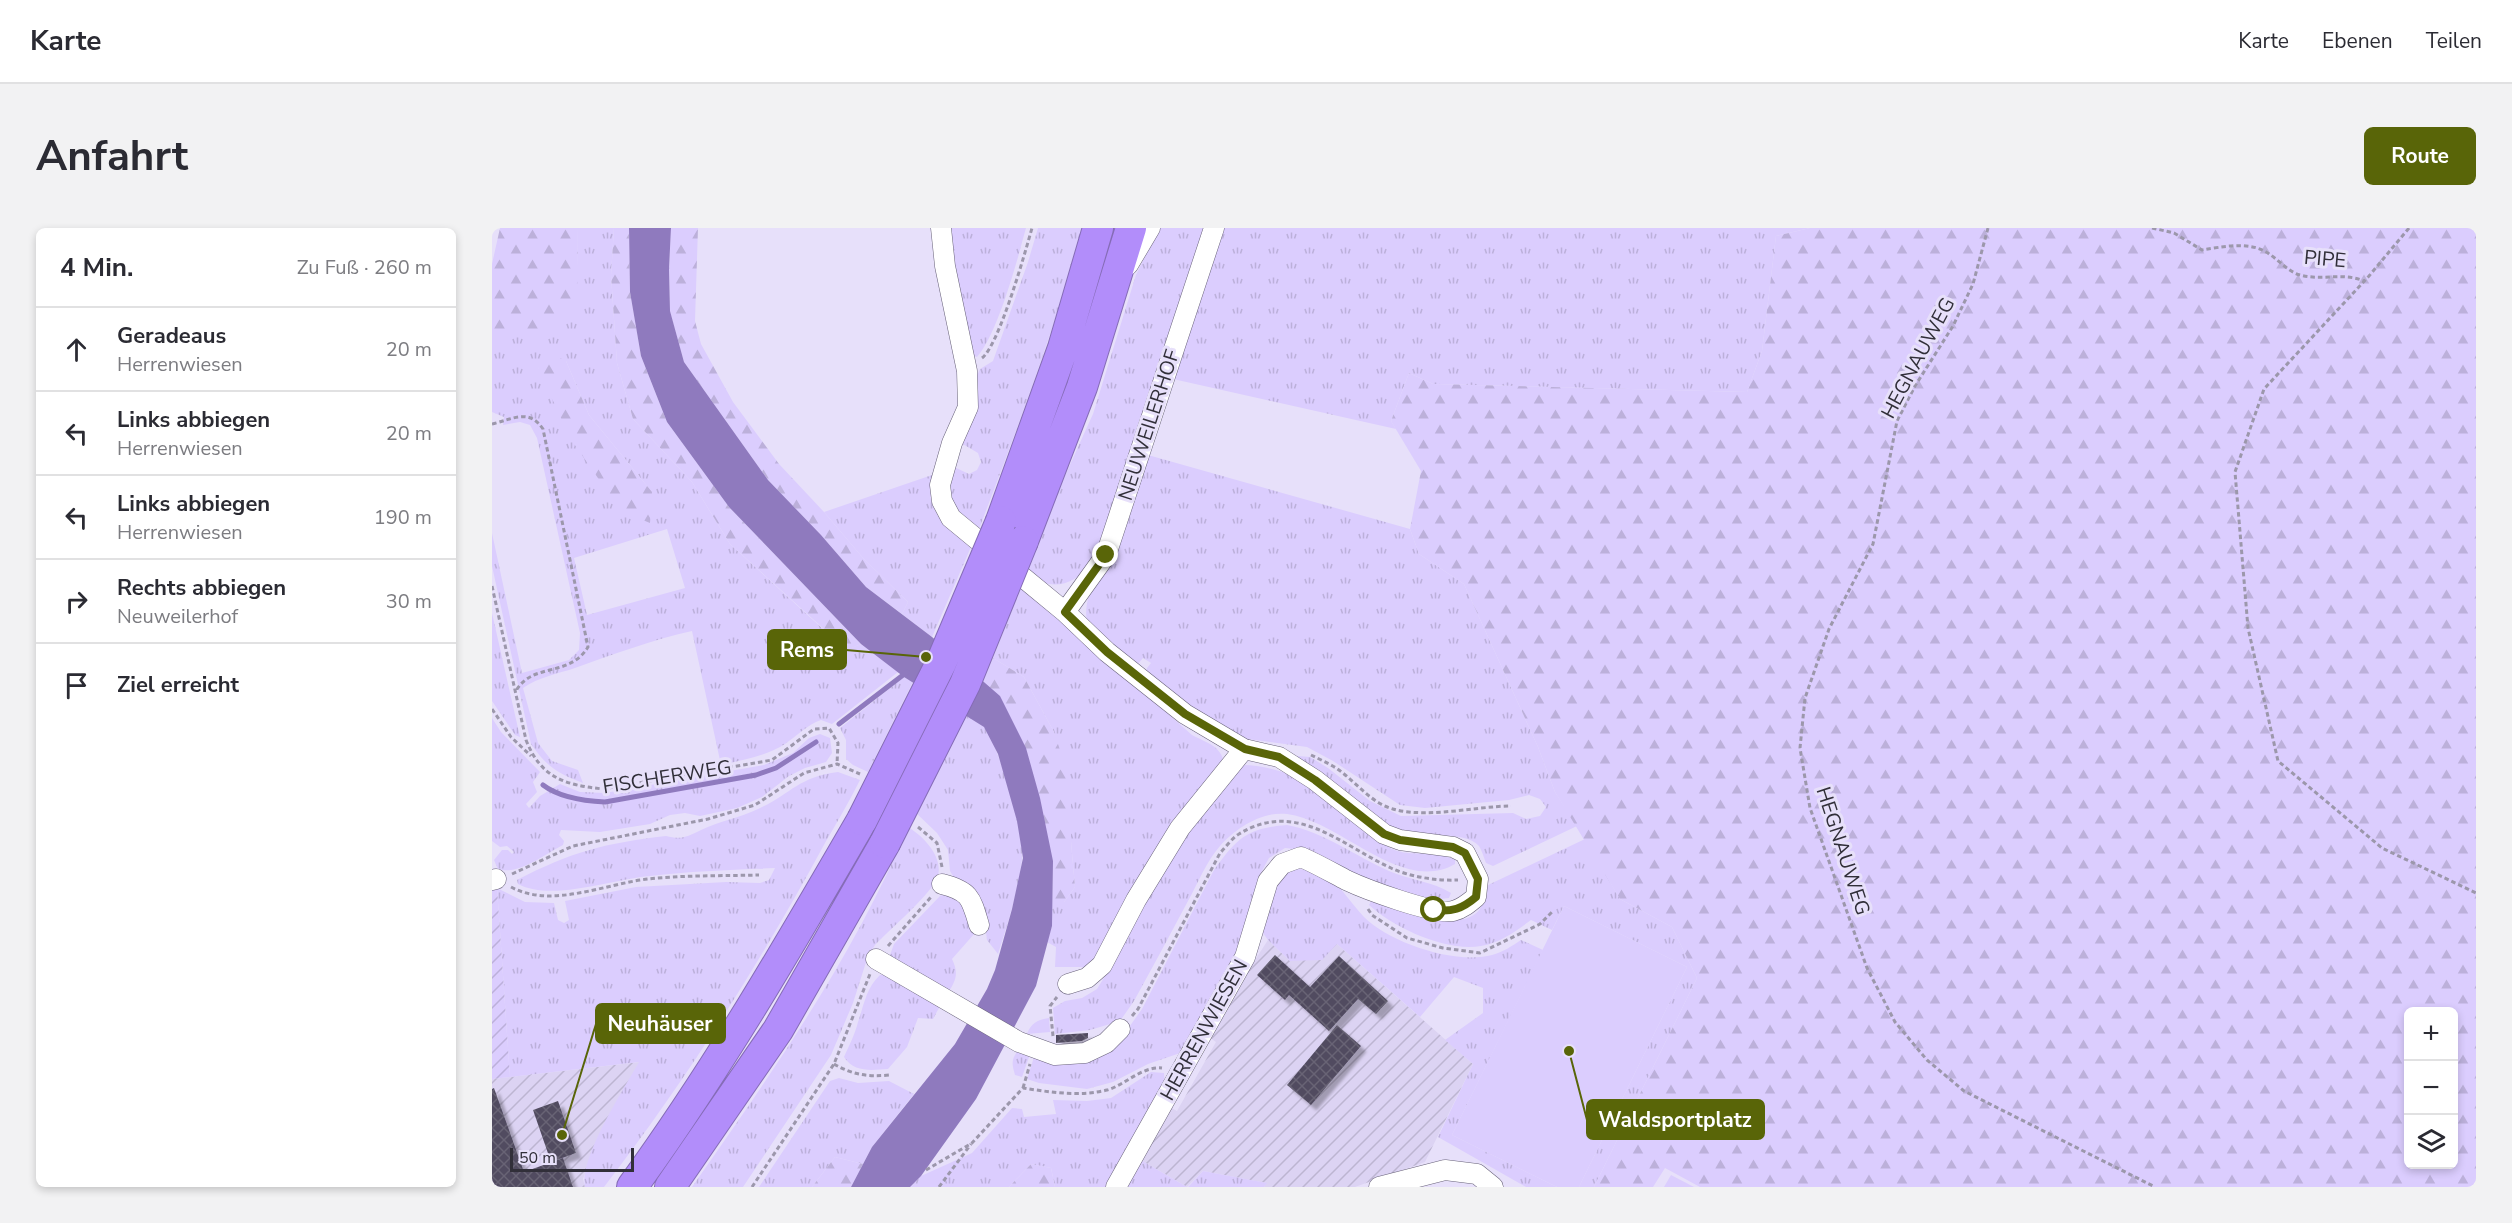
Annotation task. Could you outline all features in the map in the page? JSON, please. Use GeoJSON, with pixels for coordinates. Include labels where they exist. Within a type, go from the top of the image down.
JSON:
{"type":"FeatureCollection","features":[{"type":"Feature","properties":{"kind":"highway"},"geometry":{"type":"LineString","coordinates":[[632,1187],[683,1116],[756,1003],[862,820],[941,663],[1001,521],[1063,348],[1098,228]]}},
{"type":"Feature","properties":{"kind":"highway"},"geometry":{"type":"LineString","coordinates":[[670,1187],[778,1030],[885,843],[965,684],[1082,387],[1116,283],[1131,228]]}},
{"type":"Feature","properties":{"kind":"street","name":"HERRENWIESEN"},"geometry":{"type":"LineString","coordinates":[[941,228],[945,266],[967,371],[968,407],[952,443],[940,485],[942,501],[951,518],[1065,612],[1107,652],[1185,714],[1245,749],[1279,757],[1315,780],[1384,834],[1400,840],[1453,847],[1465,853],[1478,879],[1476,897],[1465,906],[1451,912],[1434,910],[1348,881],[1323,866],[1301,857],[1282,864],[1268,880],[1245,957],[1116,1187]]}},
{"type":"Feature","properties":{"kind":"street"},"geometry":{"type":"LineString","coordinates":[[1116,283],[1150,228]]}},
{"type":"Feature","properties":{"kind":"street","name":"NEUWEILERHOF"},"geometry":{"type":"LineString","coordinates":[[1065,612],[1106,555],[1214,228]]}},
{"type":"Feature","properties":{"kind":"street"},"geometry":{"type":"LineString","coordinates":[[1068,984],[1087,978],[1102,965],[1136,900],[1180,828],[1245,749]]}},
{"type":"Feature","properties":{"kind":"street"},"geometry":{"type":"LineString","coordinates":[[942,884],[960,889],[971,899],[979,925]]}},
{"type":"Feature","properties":{"kind":"street"},"geometry":{"type":"LineString","coordinates":[[876,959],[1027,1046],[1055,1055],[1085,1053],[1106,1043],[1120,1029]]}},
{"type":"Feature","properties":{"kind":"street"},"geometry":{"type":"LineString","coordinates":[[1378,1187],[1445,1170],[1477,1174],[1493,1187]]}},
{"type":"Feature","properties":{"kind":"path"},"geometry":{"type":"LineString","coordinates":[[967,371],[987,354],[1019,272],[1032,228]]}},
{"type":"Feature","properties":{"kind":"path","name":"HEGNAUWEG"},"geometry":{"type":"LineString","coordinates":[[1988,228],[1973,284],[1953,326],[1915,386],[1898,421],[1873,544],[1829,629],[1805,698],[1800,748],[1810,808],[1867,968],[1894,1022],[1927,1060],[1964,1091],[2155,1187]]}},
{"type":"Feature","properties":{"kind":"path","name":"PIPE"},"geometry":{"type":"LineString","coordinates":[[2152,228],[2175,233],[2202,250],[2233,246],[2264,250],[2298,275],[2326,278],[2348,275],[2364,281]]}},
{"type":"Feature","properties":{"kind":"path"},"geometry":{"type":"LineString","coordinates":[[2409,228],[2364,281],[2264,389],[2235,472],[2248,628],[2278,761],[2382,848],[2476,893]]}},
{"type":"Feature","properties":{"kind":"path"},"geometry":{"type":"LineString","coordinates":[[492,424],[529,416],[536,418],[543,429],[588,647],[582,658],[570,665],[528,677],[515,692]]}},
{"type":"Feature","properties":{"kind":"path"},"geometry":{"type":"LineString","coordinates":[[492,586],[525,740],[533,759]]}},
{"type":"Feature","properties":{"kind":"path"},"geometry":{"type":"LineString","coordinates":[[492,709],[511,737],[533,759]]}},
{"type":"Feature","properties":{"kind":"path","name":"FISCHERWEG"},"geometry":{"type":"LineString","coordinates":[[533,759],[549,772],[575,786],[603,789],[772,760],[814,729],[829,728],[838,742],[837,764]]}},
{"type":"Feature","properties":{"kind":"path"},"geometry":{"type":"LineString","coordinates":[[1307,752],[1336,768],[1379,803],[1399,811],[1435,812],[1484,806],[1511,806]]}},
{"type":"Feature","properties":{"kind":"path"},"geometry":{"type":"LineString","coordinates":[[494,880],[521,892],[548,897],[648,879],[759,875]]}},
{"type":"Feature","properties":{"kind":"path"},"geometry":{"type":"LineString","coordinates":[[1055,1055],[1050,1006],[1068,984]]}},
{"type":"Feature","properties":{"kind":"path"},"geometry":{"type":"LineString","coordinates":[[939,1187],[972,1143],[1023,1088],[1027,1046]]}},
{"type":"Feature","properties":{"kind":"path"},"geometry":{"type":"LineString","coordinates":[[834,1064],[848,1072],[869,1077],[889,1075]]}},
{"type":"Feature","properties":{"kind":"path"},"geometry":{"type":"LineString","coordinates":[[1023,1088],[1082,1093],[1107,1090],[1151,1068],[1160,1067],[1181,1074]]}},
{"type":"Feature","properties":{"kind":"path"},"geometry":{"type":"LineString","coordinates":[[926,1170],[972,1143]]}},
{"type":"Feature","properties":{"kind":"shaded area"},"geometry":{"type":"Polygon","coordinates":[[[629,228],[671,228],[670,311],[684,362],[768,480],[821,535],[866,587],[932,637],[1000,696],[1026,748],[1040,798],[1053,861],[1052,926],[1036,986],[976,1099],[921,1176],[910,1187],[851,1187],[872,1147],[955,1044],[987,989],[995,970],[1023,858],[1017,821],[998,754],[984,727],[904,677],[861,644],[729,507],[667,422],[641,356],[630,292],[629,228]]]}},
{"type":"Feature","properties":{"kind":"shaded area"},"geometry":{"type":"Polygon","coordinates":[[[1268,940],[1290,961],[1337,944],[1473,1064],[1425,1162],[1355,1187],[1264,1187],[1266,1183],[1203,1171],[1187,1187],[1139,1159],[1168,1106],[1177,1111],[1216,1042],[1206,1035],[1268,940]]]}},
{"type":"Feature","properties":{"kind":"shaded area"},"geometry":{"type":"Polygon","coordinates":[[[640,1062],[598,1137],[583,1179],[585,1187],[492,1187],[492,1079],[640,1062]]]}},
{"type":"Feature","properties":{"kind":"green space"},"geometry":{"type":"Polygon","coordinates":[[[500,228],[578,228],[577,310],[544,332],[492,332],[492,264],[500,228]]]}},
{"type":"Feature","properties":{"kind":"green space"},"geometry":{"type":"Polygon","coordinates":[[[578,228],[614,228],[611,275],[617,363],[633,419],[692,482],[730,544],[846,650],[861,644],[898,672],[832,724],[821,720],[770,752],[721,765],[692,631],[548,676],[523,688],[538,743],[552,761],[578,770],[583,783],[553,768],[531,744],[492,566],[492,533],[522,673],[569,660],[579,650],[580,633],[537,438],[530,425],[520,422],[503,425],[504,417],[492,412],[492,332],[576,310],[578,228]],[[566,361],[538,368],[652,492],[589,415],[566,361]],[[667,529],[574,558],[587,615],[685,588],[667,529]]]}},
{"type":"Feature","properties":{"kind":"green space"},"geometry":{"type":"Polygon","coordinates":[[[614,228],[629,228],[630,292],[641,356],[667,422],[729,507],[861,644],[847,650],[730,544],[692,482],[633,419],[617,363],[611,275],[614,228]]]}},
{"type":"Feature","properties":{"kind":"green space"},"geometry":{"type":"Polygon","coordinates":[[[671,228],[698,228],[695,321],[701,344],[733,402],[779,464],[863,558],[908,602],[902,614],[866,587],[821,535],[768,480],[684,362],[670,312],[671,228]]]}},
{"type":"Feature","properties":{"kind":"green space"},"geometry":{"type":"Polygon","coordinates":[[[946,228],[1026,228],[999,314],[985,346],[977,357],[969,354],[946,228]]]}},
{"type":"Feature","properties":{"kind":"green space"},"geometry":{"type":"Polygon","coordinates":[[[1038,228],[1083,228],[1047,342],[979,529],[963,516],[953,503],[949,487],[952,466],[969,474],[977,470],[981,462],[978,453],[961,443],[974,382],[980,369],[993,361],[1038,228]]]}},
{"type":"Feature","properties":{"kind":"green space"},"geometry":{"type":"Polygon","coordinates":[[[1159,228],[1210,228],[1093,564],[1069,582],[1044,583],[1024,574],[1048,513],[1093,414],[1136,275],[1159,228]]]}},
{"type":"Feature","properties":{"kind":"green space"},"geometry":{"type":"Polygon","coordinates":[[[1222,228],[1810,228],[1776,236],[1762,351],[1747,392],[1433,384],[1409,373],[1391,421],[1396,429],[1173,379],[1222,228]]]}},
{"type":"Feature","properties":{"kind":"green space"},"geometry":{"type":"Polygon","coordinates":[[[1810,228],[2476,228],[2476,1187],[1700,1187],[1665,1168],[1653,1187],[1594,1187],[1697,978],[1672,927],[1620,899],[1555,792],[1538,747],[1464,584],[1419,554],[1410,529],[1421,471],[1391,421],[1409,373],[1433,384],[1747,392],[1762,351],[1776,236],[1810,228]]]}},
{"type":"Feature","properties":{"kind":"green space"},"geometry":{"type":"Polygon","coordinates":[[[550,353],[566,361],[589,415],[652,492],[650,523],[621,511],[570,438],[538,368],[550,353]]]}},
{"type":"Feature","properties":{"kind":"green space"},"geometry":{"type":"Polygon","coordinates":[[[1148,455],[1410,529],[1419,554],[1464,584],[1538,747],[1555,792],[1577,826],[1493,866],[1486,863],[1479,846],[1472,841],[1453,836],[1408,834],[1374,820],[1297,760],[1298,756],[1310,757],[1370,801],[1401,816],[1513,813],[1526,819],[1540,816],[1546,807],[1540,799],[1529,795],[1509,800],[1425,808],[1400,805],[1333,761],[1307,747],[1247,739],[1182,704],[1145,678],[1147,668],[1151,663],[1143,658],[1137,665],[1103,638],[1088,623],[1086,610],[1090,591],[1108,540],[1148,455]]]}},
{"type":"Feature","properties":{"kind":"green space"},"geometry":{"type":"Polygon","coordinates":[[[935,474],[931,486],[933,507],[945,524],[971,547],[932,637],[902,614],[908,602],[863,558],[824,512],[935,474]]]}},
{"type":"Feature","properties":{"kind":"green space"},"geometry":{"type":"Polygon","coordinates":[[[1021,587],[1060,618],[1192,735],[1217,749],[1223,758],[1224,764],[1106,949],[1087,967],[1055,967],[1056,947],[1047,942],[1052,926],[1052,902],[1064,902],[1075,887],[1071,842],[1054,732],[1024,677],[993,658],[1021,587]]]}},
{"type":"Feature","properties":{"kind":"green space"},"geometry":{"type":"Polygon","coordinates":[[[492,613],[520,737],[515,735],[492,701],[492,613]]]}},
{"type":"Feature","properties":{"kind":"green space"},"geometry":{"type":"Polygon","coordinates":[[[993,658],[1024,677],[1054,732],[1071,783],[1071,842],[1075,887],[1064,902],[1052,902],[1053,861],[982,679],[993,658]]]}},
{"type":"Feature","properties":{"kind":"green space"},"geometry":{"type":"Polygon","coordinates":[[[904,677],[913,682],[868,772],[853,765],[846,759],[846,740],[840,728],[904,677]]]}},
{"type":"Feature","properties":{"kind":"green space"},"geometry":{"type":"Polygon","coordinates":[[[963,712],[983,726],[991,739],[1004,772],[1020,832],[1022,860],[1020,872],[998,954],[987,940],[983,907],[956,881],[950,871],[948,850],[937,833],[914,811],[963,712]]]}},
{"type":"Feature","properties":{"kind":"green space"},"geometry":{"type":"Polygon","coordinates":[[[492,718],[501,732],[540,772],[533,782],[537,792],[526,804],[529,808],[540,796],[560,784],[580,792],[605,793],[764,765],[793,753],[809,738],[820,734],[830,738],[832,753],[826,762],[805,768],[789,776],[762,797],[737,808],[700,816],[685,813],[670,815],[650,824],[600,832],[561,830],[559,835],[564,841],[563,845],[523,867],[506,870],[498,869],[494,860],[502,850],[508,850],[512,854],[514,852],[507,846],[500,847],[492,841],[492,718]]]}},
{"type":"Feature","properties":{"kind":"green space"},"geometry":{"type":"Polygon","coordinates":[[[1243,765],[1275,770],[1304,782],[1369,835],[1392,849],[1408,853],[1440,855],[1455,860],[1455,864],[1435,871],[1414,870],[1371,853],[1307,819],[1287,814],[1259,818],[1226,839],[1215,852],[1134,1001],[1120,1021],[1090,1030],[1055,1034],[1053,1008],[1065,1001],[1082,998],[1097,989],[1110,968],[1164,860],[1243,765]]]}},
{"type":"Feature","properties":{"kind":"green space"},"geometry":{"type":"Polygon","coordinates":[[[838,772],[860,780],[775,932],[721,1020],[635,1146],[604,1187],[585,1187],[585,1174],[595,1142],[639,1062],[510,1077],[497,888],[525,902],[554,903],[558,920],[564,923],[569,920],[565,901],[636,887],[726,882],[760,883],[769,880],[775,868],[665,874],[582,888],[548,891],[532,889],[518,884],[517,880],[554,862],[589,850],[666,836],[680,838],[688,836],[758,809],[813,778],[838,772]]]}},
{"type":"Feature","properties":{"kind":"green space"},"geometry":{"type":"Polygon","coordinates":[[[1287,825],[1314,833],[1389,871],[1444,889],[1451,893],[1449,898],[1433,900],[1391,891],[1304,850],[1285,848],[1269,858],[1258,878],[1251,912],[1238,950],[1189,1050],[1148,1064],[1113,1082],[1087,1089],[1039,1083],[1027,1079],[1034,1057],[1048,1061],[1127,1030],[1142,1009],[1214,870],[1229,850],[1252,832],[1287,825]]]}},
{"type":"Feature","properties":{"kind":"green space"},"geometry":{"type":"Polygon","coordinates":[[[908,827],[925,841],[935,854],[938,861],[938,876],[928,892],[875,945],[868,956],[853,1003],[831,1055],[743,1187],[692,1187],[752,1101],[837,968],[863,922],[908,827]]]}},
{"type":"Feature","properties":{"kind":"green space"},"geometry":{"type":"Polygon","coordinates":[[[1585,839],[1620,899],[1672,927],[1697,978],[1594,1187],[1579,1187],[1687,967],[1564,906],[1552,930],[1531,920],[1495,942],[1467,947],[1437,942],[1406,930],[1369,905],[1372,900],[1429,918],[1460,920],[1473,916],[1481,907],[1488,885],[1585,839]]]}},
{"type":"Feature","properties":{"kind":"green space"},"geometry":{"type":"Polygon","coordinates":[[[1296,869],[1329,878],[1375,927],[1406,943],[1424,949],[1460,957],[1477,957],[1500,952],[1521,940],[1543,950],[1452,1135],[1557,1187],[1526,1187],[1438,1137],[1473,1064],[1445,1040],[1483,1013],[1483,988],[1454,977],[1420,1017],[1337,944],[1322,960],[1290,961],[1263,933],[1270,892],[1283,874],[1296,869]]]}},
{"type":"Feature","properties":{"kind":"green space"},"geometry":{"type":"Polygon","coordinates":[[[497,888],[510,1077],[492,1079],[492,889],[497,888]]]}},
{"type":"Feature","properties":{"kind":"green space"},"geometry":{"type":"Polygon","coordinates":[[[950,892],[962,897],[975,933],[952,959],[956,977],[948,993],[893,962],[890,955],[894,944],[940,896],[950,892]]]}},
{"type":"Feature","properties":{"kind":"green space"},"geometry":{"type":"Polygon","coordinates":[[[1564,906],[1687,967],[1579,1187],[1557,1187],[1452,1135],[1564,906]]]}},
{"type":"Feature","properties":{"kind":"green space"},"geometry":{"type":"Polygon","coordinates":[[[880,975],[890,975],[940,1006],[933,1019],[918,1018],[907,1047],[888,1069],[858,1068],[844,1057],[868,991],[880,975]]]}},
{"type":"Feature","properties":{"kind":"green space"},"geometry":{"type":"Polygon","coordinates":[[[1049,1018],[1050,1032],[1027,1034],[1035,1023],[1049,1018]]]}},
{"type":"Feature","properties":{"kind":"green space"},"geometry":{"type":"Polygon","coordinates":[[[1017,1052],[1029,1057],[1022,1077],[1015,1075],[1013,1068],[1013,1060],[1017,1052]]]}},
{"type":"Feature","properties":{"kind":"green space"},"geometry":{"type":"Polygon","coordinates":[[[1151,1072],[1164,1073],[1165,1088],[1106,1187],[1055,1187],[1051,1168],[1031,1164],[1009,1187],[910,1187],[921,1176],[972,1153],[1012,1108],[1022,1109],[1024,1117],[1056,1114],[1053,1100],[1087,1101],[1111,1098],[1151,1072]]]}},
{"type":"Feature","properties":{"kind":"green space"},"geometry":{"type":"Polygon","coordinates":[[[839,1078],[858,1083],[889,1081],[914,1094],[872,1147],[863,1164],[835,1157],[812,1187],[759,1187],[830,1081],[839,1078]]]}},
{"type":"Feature","properties":{"kind":"green space"},"geometry":{"type":"Polygon","coordinates":[[[835,1157],[863,1164],[851,1187],[812,1187],[835,1157]]]}},
{"type":"Feature","properties":{"kind":"green space"},"geometry":{"type":"Polygon","coordinates":[[[1139,1159],[1187,1187],[1122,1187],[1139,1159]]]}},
{"type":"Feature","properties":{"kind":"green space"},"geometry":{"type":"Polygon","coordinates":[[[1031,1164],[1051,1168],[1055,1187],[1009,1187],[1031,1164]]]}},
{"type":"Feature","properties":{"kind":"green space"},"geometry":{"type":"Polygon","coordinates":[[[1203,1171],[1267,1183],[1264,1187],[1188,1187],[1203,1171]]]}},
{"type":"Feature","properties":{"kind":"green space"},"geometry":{"type":"Polygon","coordinates":[[[1671,1175],[1694,1187],[1664,1187],[1671,1175]]]}},
{"type":"Feature","properties":{"kind":"building"},"geometry":{"type":"Polygon","coordinates":[[[1275,955],[1310,987],[1339,956],[1388,1001],[1376,1014],[1358,999],[1329,1031],[1289,995],[1285,1000],[1257,975],[1275,955]]]}},
{"type":"Feature","properties":{"kind":"building"},"geometry":{"type":"Polygon","coordinates":[[[1337,1025],[1361,1046],[1311,1105],[1287,1085],[1337,1025]]]}},
{"type":"Feature","properties":{"kind":"building"},"geometry":{"type":"Polygon","coordinates":[[[1088,1033],[1088,1038],[1082,1041],[1056,1043],[1056,1035],[1088,1033]]]}},
{"type":"Feature","properties":{"kind":"building"},"geometry":{"type":"Polygon","coordinates":[[[494,1088],[524,1172],[563,1158],[573,1187],[492,1187],[492,1089],[494,1088]]]}},
{"type":"Feature","properties":{"kind":"building"},"geometry":{"type":"Polygon","coordinates":[[[558,1101],[576,1153],[551,1162],[533,1110],[558,1101]]]}},
{"type":"Feature","properties":{"kind":"waterway"},"geometry":{"type":"LineString","coordinates":[[839,724],[907,672]]}},
{"type":"Feature","properties":{"kind":"waterway"},"geometry":{"type":"LineString","coordinates":[[543,785],[565,796],[605,802],[756,775],[776,768],[816,742]]}},
{"type":"Feature","properties":{"kind":"place","name":"Rems"},"geometry":{"type":"Point","coordinates":[926,657]}},
{"type":"Feature","properties":{"kind":"place","name":"Waldsportplatz"},"geometry":{"type":"Point","coordinates":[1569,1051]}},
{"type":"Feature","properties":{"kind":"place","name":"Neuhäuser"},"geometry":{"type":"Point","coordinates":[562,1135]}},
{"type":"Feature","properties":{"kind":"route"},"geometry":{"type":"LineString","coordinates":[[1106,555],[1065,612],[1107,652],[1185,714],[1245,749],[1279,757],[1315,780],[1384,834],[1400,840],[1453,847],[1465,853],[1478,879],[1476,897],[1465,906],[1451,912],[1434,910]]}}]}
